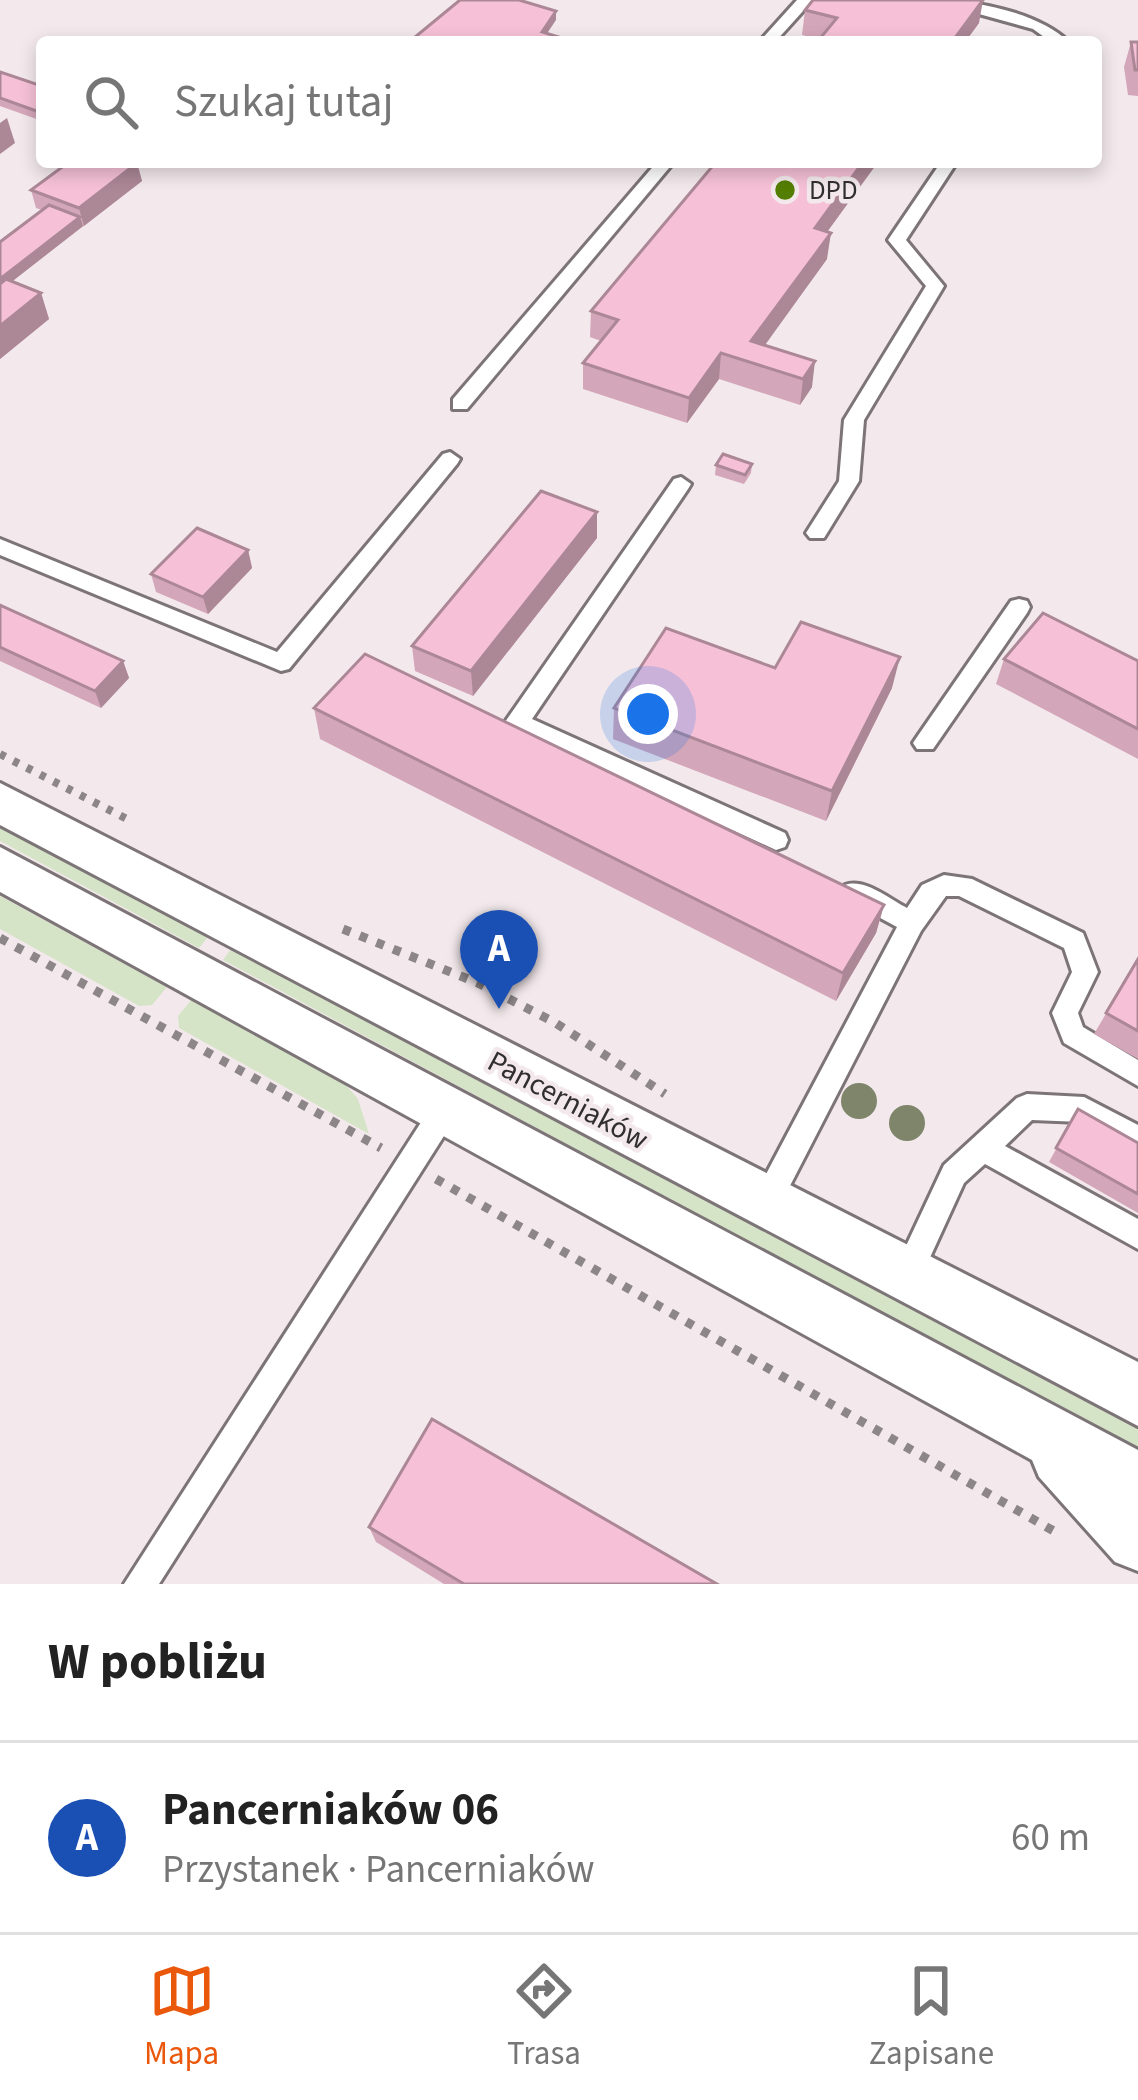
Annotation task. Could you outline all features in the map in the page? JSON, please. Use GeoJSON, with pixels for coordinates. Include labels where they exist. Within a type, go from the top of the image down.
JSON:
{"type":"FeatureCollection","features":[{"type":"Feature","properties":{"kind":"street","name":"Pancerniaków"},"geometry":{"type":"LineString","coordinates":[[0,802],[1138,1395]]}},
{"type":"Feature","properties":{"kind":"street"},"geometry":{"type":"LineString","coordinates":[[0,868],[1138,1484]]}},
{"type":"Feature","properties":{"kind":"street"},"geometry":{"type":"LineString","coordinates":[[1034,1425],[1109,1543]]}},
{"type":"Feature","properties":{"kind":"lane"},"geometry":{"type":"LineString","coordinates":[[772,36],[805,0]]}},
{"type":"Feature","properties":{"kind":"lane"},"geometry":{"type":"LineString","coordinates":[[936,0],[1038,26],[1052,36]]}},
{"type":"Feature","properties":{"kind":"lane"},"geometry":{"type":"LineString","coordinates":[[460,404],[661,168]]}},
{"type":"Feature","properties":{"kind":"lane"},"geometry":{"type":"LineString","coordinates":[[817,533],[849,481],[854,420],[935,286],[897,239],[945,168]]}},
{"type":"Feature","properties":{"kind":"lane"},"geometry":{"type":"LineString","coordinates":[[0,547],[281,663],[450,459]]}},
{"type":"Feature","properties":{"kind":"lane"},"geometry":{"type":"LineString","coordinates":[[681,484],[517,722],[776,840]]}},
{"type":"Feature","properties":{"kind":"lane"},"geometry":{"type":"LineString","coordinates":[[925,742],[1018,607]]}},
{"type":"Feature","properties":{"kind":"lane"},"geometry":{"type":"LineString","coordinates":[[766,1203],[912,923],[931,889],[945,882],[963,886],[1074,941],[1085,972],[1065,1013],[1073,1035],[1138,1074]]}},
{"type":"Feature","properties":{"kind":"lane"},"geometry":{"type":"LineString","coordinates":[[850,891],[912,923]]}},
{"type":"Feature","properties":{"kind":"lane"},"geometry":{"type":"LineString","coordinates":[[907,1276],[954,1174],[1028,1107],[1084,1110],[1138,1140]]}},
{"type":"Feature","properties":{"kind":"lane"},"geometry":{"type":"LineString","coordinates":[[140,1584],[446,1108]]}},
{"type":"Feature","properties":{"kind":"lane"},"geometry":{"type":"LineString","coordinates":[[982,1148],[1138,1235]]}},
{"type":"Feature","properties":{"kind":"path"},"geometry":{"type":"LineString","coordinates":[[339,928],[478,983],[554,1022],[668,1096]]}},
{"type":"Feature","properties":{"kind":"path"},"geometry":{"type":"LineString","coordinates":[[0,938],[1109,1543]]}},
{"type":"Feature","properties":{"kind":"green space"},"geometry":{"type":"Polygon","coordinates":[[[0,827],[208,937],[199,948],[0,841],[0,827]]]}},
{"type":"Feature","properties":{"kind":"green space"},"geometry":{"type":"Polygon","coordinates":[[[0,896],[167,987],[152,1005],[139,1006],[0,929],[0,896]]]}},
{"type":"Feature","properties":{"kind":"green space"},"geometry":{"type":"Polygon","coordinates":[[[231,949],[1138,1429],[1138,1450],[223,960],[231,949]]]}},
{"type":"Feature","properties":{"kind":"green space"},"geometry":{"type":"Polygon","coordinates":[[[192,999],[344,1083],[358,1099],[369,1134],[179,1028],[178,1016],[192,999]]]}},
{"type":"Feature","properties":{"kind":"building"},"geometry":{"type":"Polygon","coordinates":[[[460,0],[519,0],[556,11],[542,32],[555,36],[416,36],[460,0]]]}},
{"type":"Feature","properties":{"kind":"building"},"geometry":{"type":"Polygon","coordinates":[[[813,0],[983,0],[956,36],[822,36],[837,18],[805,10],[813,0]]]}},
{"type":"Feature","properties":{"kind":"building"},"geometry":{"type":"Polygon","coordinates":[[[1131,42],[1138,42],[1138,70],[1135,70],[1131,42]]]}},
{"type":"Feature","properties":{"kind":"building"},"geometry":{"type":"Polygon","coordinates":[[[0,72],[36,84],[36,111],[0,98],[0,72]]]}},
{"type":"Feature","properties":{"kind":"building"},"geometry":{"type":"Polygon","coordinates":[[[61,168],[131,168],[79,208],[31,190],[61,168]]]}},
{"type":"Feature","properties":{"kind":"building"},"geometry":{"type":"Polygon","coordinates":[[[711,168],[859,168],[815,228],[831,233],[751,341],[815,361],[803,379],[721,353],[689,398],[583,363],[618,320],[591,311],[711,168]]]}},
{"type":"Feature","properties":{"kind":"building"},"geometry":{"type":"Polygon","coordinates":[[[49,205],[80,217],[0,279],[0,242],[49,205]]]}},
{"type":"Feature","properties":{"kind":"building"},"geometry":{"type":"Polygon","coordinates":[[[6,279],[41,293],[0,326],[0,284],[6,279]]]}},
{"type":"Feature","properties":{"kind":"building"},"geometry":{"type":"Polygon","coordinates":[[[723,454],[752,464],[745,475],[716,465],[723,454]]]}},
{"type":"Feature","properties":{"kind":"building"},"geometry":{"type":"Polygon","coordinates":[[[541,491],[597,512],[471,671],[412,646],[541,491]]]}},
{"type":"Feature","properties":{"kind":"building"},"geometry":{"type":"Polygon","coordinates":[[[197,528],[248,550],[203,597],[151,574],[197,528]]]}},
{"type":"Feature","properties":{"kind":"building"},"geometry":{"type":"Polygon","coordinates":[[[0,605],[123,661],[95,691],[0,647],[0,605]]]}},
{"type":"Feature","properties":{"kind":"building"},"geometry":{"type":"Polygon","coordinates":[[[1043,613],[1138,661],[1138,729],[1004,659],[1043,613]]]}},
{"type":"Feature","properties":{"kind":"building"},"geometry":{"type":"Polygon","coordinates":[[[801,622],[900,657],[832,791],[614,708],[666,628],[775,668],[801,622]]]}},
{"type":"Feature","properties":{"kind":"building"},"geometry":{"type":"Polygon","coordinates":[[[365,654],[884,905],[843,973],[314,708],[365,654]]]}},
{"type":"Feature","properties":{"kind":"building"},"geometry":{"type":"Polygon","coordinates":[[[1138,959],[1138,1031],[1106,1013],[1138,959]]]}},
{"type":"Feature","properties":{"kind":"building"},"geometry":{"type":"Polygon","coordinates":[[[1078,1109],[1138,1143],[1138,1194],[1056,1148],[1078,1109]]]}},
{"type":"Feature","properties":{"kind":"building"},"geometry":{"type":"Polygon","coordinates":[[[432,1419],[717,1584],[464,1584],[369,1527],[432,1419]]]}},
{"type":"Feature","properties":{"kind":"place","name":"DPD"},"geometry":{"type":"Point","coordinates":[785,190]}},
{"type":"Feature","properties":{"kind":"place","name":"Pancerniaków 06"},"geometry":{"type":"Point","coordinates":[499,1009]}}]}
